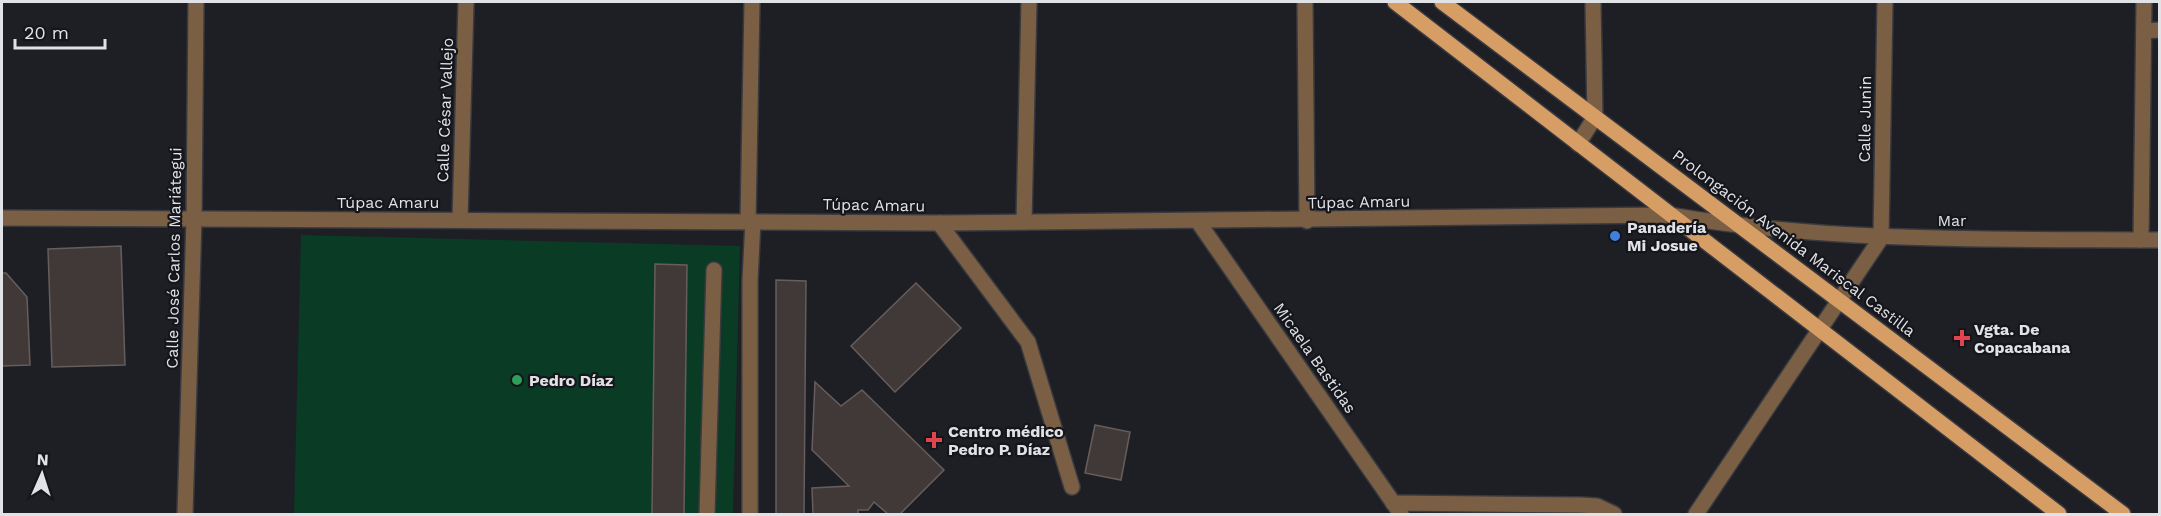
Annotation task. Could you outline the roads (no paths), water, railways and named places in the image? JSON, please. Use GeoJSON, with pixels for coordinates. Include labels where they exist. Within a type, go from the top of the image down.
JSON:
{"type":"FeatureCollection","features":[{"type":"Feature","properties":{"kind":"main road"},"geometry":{"type":"LineString","coordinates":[[1395,2],[2059,514]]}},
{"type":"Feature","properties":{"kind":"main road","name":"Prolongación Avenida Mariscal Castilla"},"geometry":{"type":"LineString","coordinates":[[1442,2],[2123,514]]}},
{"type":"Feature","properties":{"kind":"street","name":"Calle José Carlos Mariátegui"},"geometry":{"type":"LineString","coordinates":[[185,514],[194,219],[196,2]]}},
{"type":"Feature","properties":{"kind":"street","name":"Calle César Vallejo"},"geometry":{"type":"LineString","coordinates":[[460,220],[466,2]]}},
{"type":"Feature","properties":{"kind":"street"},"geometry":{"type":"LineString","coordinates":[[750,514],[752,2]]}},
{"type":"Feature","properties":{"kind":"street"},"geometry":{"type":"LineString","coordinates":[[1024,222],[1029,2]]}},
{"type":"Feature","properties":{"kind":"street"},"geometry":{"type":"LineString","coordinates":[[1305,2],[1307,221]]}},
{"type":"Feature","properties":{"kind":"street"},"geometry":{"type":"LineString","coordinates":[[1578,144],[1595,117],[1593,2]]}},
{"type":"Feature","properties":{"kind":"street","name":"Calle Junin"},"geometry":{"type":"LineString","coordinates":[[1881,238],[1885,2]]}},
{"type":"Feature","properties":{"kind":"street"},"geometry":{"type":"LineString","coordinates":[[2141,240],[2144,2]]}},
{"type":"Feature","properties":{"kind":"street"},"geometry":{"type":"LineString","coordinates":[[2144,31],[2160,30]]}},
{"type":"Feature","properties":{"kind":"street","name":"Túpac Amaru"},"geometry":{"type":"LineString","coordinates":[[2,218],[939,224],[1199,223],[1670,215],[1744,228]]}},
{"type":"Feature","properties":{"kind":"street","name":"Micaela Bastidas"},"geometry":{"type":"LineString","coordinates":[[1199,223],[1397,509]]}},
{"type":"Feature","properties":{"kind":"street"},"geometry":{"type":"LineString","coordinates":[[939,224],[1028,342],[1072,487]]}},
{"type":"Feature","properties":{"kind":"street","name":"Mar"},"geometry":{"type":"LineString","coordinates":[[1744,228],[1881,238],[2160,240]]}},
{"type":"Feature","properties":{"kind":"street"},"geometry":{"type":"LineString","coordinates":[[1696,514],[1881,238]]}},
{"type":"Feature","properties":{"kind":"street"},"geometry":{"type":"LineString","coordinates":[[707,514],[714,270]]}},
{"type":"Feature","properties":{"kind":"street"},"geometry":{"type":"LineString","coordinates":[[1397,509],[1580,505],[1597,506],[1614,514]]}},
{"type":"Feature","properties":{"kind":"place","name":"Panadería Mi Josue"},"geometry":{"type":"Point","coordinates":[1615,236]}},
{"type":"Feature","properties":{"kind":"place","name":"Vgta. De Copacabana"},"geometry":{"type":"Point","coordinates":[1962,338]}},
{"type":"Feature","properties":{"kind":"place","name":"Pedro Díaz"},"geometry":{"type":"Point","coordinates":[517,380]}},
{"type":"Feature","properties":{"kind":"place","name":"Centro médico Pedro P. Díaz"},"geometry":{"type":"Point","coordinates":[934,440]}}]}
